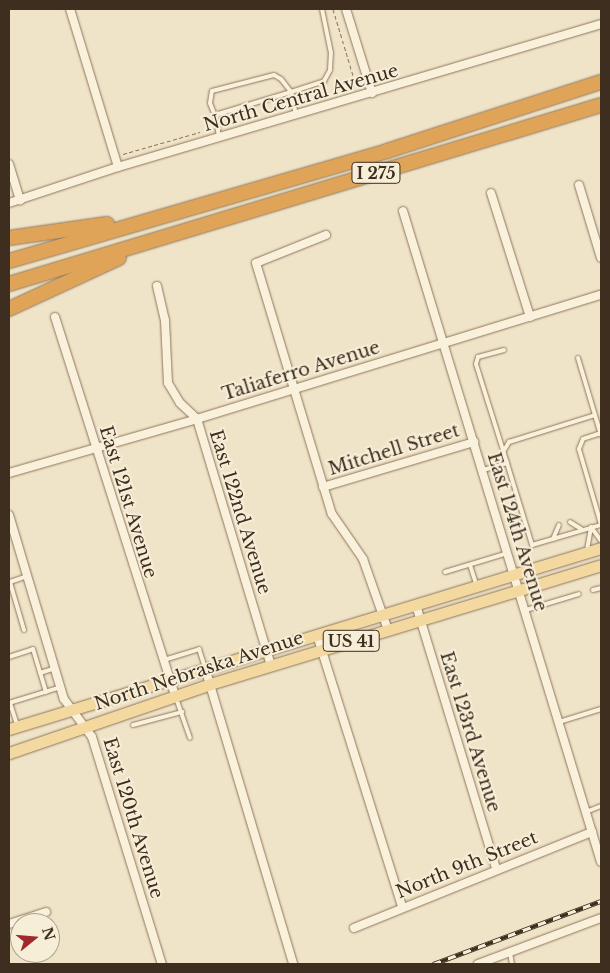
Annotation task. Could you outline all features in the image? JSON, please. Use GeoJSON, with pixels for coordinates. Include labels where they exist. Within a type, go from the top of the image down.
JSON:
{"type":"FeatureCollection","features":[{"type":"Feature","properties":{"kind":"highway","name":"I 275"},"geometry":{"type":"LineString","coordinates":[[9,261],[387,151],[601,82]]}},
{"type":"Feature","properties":{"kind":"highway","name":"I 275"},"geometry":{"type":"LineString","coordinates":[[9,284],[601,105]]}},
{"type":"Feature","properties":{"kind":"highway"},"geometry":{"type":"LineString","coordinates":[[9,238],[152,218]]}},
{"type":"Feature","properties":{"kind":"highway"},"geometry":{"type":"LineString","coordinates":[[9,309],[150,242]]}},
{"type":"Feature","properties":{"kind":"main road","name":"North Nebraska Avenue"},"geometry":{"type":"LineString","coordinates":[[13,727],[601,548]]}},
{"type":"Feature","properties":{"kind":"main road","name":"North Nebraska Avenue"},"geometry":{"type":"LineString","coordinates":[[9,754],[210,684],[601,565]]}},
{"type":"Feature","properties":{"kind":"street"},"geometry":{"type":"LineString","coordinates":[[70,9],[118,167]]}},
{"type":"Feature","properties":{"kind":"street"},"geometry":{"type":"LineString","coordinates":[[346,9],[372,93]]}},
{"type":"Feature","properties":{"kind":"street","name":"North Central Avenue"},"geometry":{"type":"LineString","coordinates":[[9,203],[118,167],[296,116],[601,24]]}},
{"type":"Feature","properties":{"kind":"street"},"geometry":{"type":"LineString","coordinates":[[9,164],[20,200]]}},
{"type":"Feature","properties":{"kind":"street"},"geometry":{"type":"LineString","coordinates":[[579,185],[601,258]]}},
{"type":"Feature","properties":{"kind":"street"},"geometry":{"type":"LineString","coordinates":[[491,193],[530,317]]}},
{"type":"Feature","properties":{"kind":"street","name":"East 124th Avenue"},"geometry":{"type":"LineString","coordinates":[[403,211],[520,590],[601,862]]}},
{"type":"Feature","properties":{"kind":"street"},"geometry":{"type":"LineString","coordinates":[[326,235],[256,263],[332,514],[363,559],[388,630]]}},
{"type":"Feature","properties":{"kind":"street","name":"East 122nd Avenue"},"geometry":{"type":"LineString","coordinates":[[158,286],[166,320],[168,383],[180,403],[197,419],[270,666]]}},
{"type":"Feature","properties":{"kind":"street","name":"Taliaferro Avenue"},"geometry":{"type":"LineString","coordinates":[[9,473],[94,446],[197,419],[601,295]]}},
{"type":"Feature","properties":{"kind":"street","name":"East 121st Avenue"},"geometry":{"type":"LineString","coordinates":[[55,317],[168,680],[175,696]]}},
{"type":"Feature","properties":{"kind":"street","name":"Mitchell Street"},"geometry":{"type":"LineString","coordinates":[[323,487],[474,442]]}},
{"type":"Feature","properties":{"kind":"street","name":"East 120th Avenue"},"geometry":{"type":"LineString","coordinates":[[9,516],[60,687],[70,709],[92,737],[162,964]]}},
{"type":"Feature","properties":{"kind":"street","name":"East 123rd Avenue"},"geometry":{"type":"LineString","coordinates":[[416,605],[496,868]]}},
{"type":"Feature","properties":{"kind":"street"},"geometry":{"type":"LineString","coordinates":[[317,635],[402,906]]}},
{"type":"Feature","properties":{"kind":"street"},"geometry":{"type":"LineString","coordinates":[[205,668],[293,964]]}},
{"type":"Feature","properties":{"kind":"street","name":"North 9th Street"},"geometry":{"type":"LineString","coordinates":[[354,928],[402,906],[496,868],[592,832]]}},
{"type":"Feature","properties":{"kind":"street"},"geometry":{"type":"LineString","coordinates":[[9,924],[46,912]]}},
{"type":"Feature","properties":{"kind":"street"},"geometry":{"type":"LineString","coordinates":[[478,964],[601,918]]}},
{"type":"Feature","properties":{"kind":"lane"},"geometry":{"type":"LineString","coordinates":[[216,118],[228,110],[324,81],[330,70],[331,53],[322,9]]}},
{"type":"Feature","properties":{"kind":"lane"},"geometry":{"type":"LineString","coordinates":[[218,138],[216,118],[210,103],[212,91],[274,75],[281,78],[290,92],[296,116]]}},
{"type":"Feature","properties":{"kind":"lane"},"geometry":{"type":"LineString","coordinates":[[504,350],[478,357],[476,364],[532,545],[601,525],[579,449],[583,439],[601,434],[578,358]]}},
{"type":"Feature","properties":{"kind":"lane"},"geometry":{"type":"LineString","coordinates":[[503,453],[509,442],[595,415]]}},
{"type":"Feature","properties":{"kind":"lane"},"geometry":{"type":"LineString","coordinates":[[483,470],[506,463]]}},
{"type":"Feature","properties":{"kind":"lane"},"geometry":{"type":"LineString","coordinates":[[570,522],[583,530]]}},
{"type":"Feature","properties":{"kind":"lane"},"geometry":{"type":"LineString","coordinates":[[553,539],[559,525]]}},
{"type":"Feature","properties":{"kind":"lane"},"geometry":{"type":"LineString","coordinates":[[591,528],[601,541]]}},
{"type":"Feature","properties":{"kind":"lane"},"geometry":{"type":"LineString","coordinates":[[585,553],[591,528]]}},
{"type":"Feature","properties":{"kind":"lane"},"geometry":{"type":"LineString","coordinates":[[445,572],[508,554]]}},
{"type":"Feature","properties":{"kind":"lane"},"geometry":{"type":"LineString","coordinates":[[470,565],[477,586]]}},
{"type":"Feature","properties":{"kind":"lane"},"geometry":{"type":"LineString","coordinates":[[24,630],[9,579],[27,576]]}},
{"type":"Feature","properties":{"kind":"lane"},"geometry":{"type":"LineString","coordinates":[[593,590],[601,588]]}},
{"type":"Feature","properties":{"kind":"lane"},"geometry":{"type":"LineString","coordinates":[[526,610],[579,594]]}},
{"type":"Feature","properties":{"kind":"lane"},"geometry":{"type":"LineString","coordinates":[[9,657],[33,649],[46,692]]}},
{"type":"Feature","properties":{"kind":"lane"},"geometry":{"type":"LineString","coordinates":[[162,660],[199,649],[205,668]]}},
{"type":"Feature","properties":{"kind":"lane"},"geometry":{"type":"LineString","coordinates":[[40,672],[55,668]]}},
{"type":"Feature","properties":{"kind":"lane"},"geometry":{"type":"LineString","coordinates":[[13,727],[9,703],[60,687]]}},
{"type":"Feature","properties":{"kind":"lane"},"geometry":{"type":"LineString","coordinates":[[175,696],[190,738]]}},
{"type":"Feature","properties":{"kind":"lane"},"geometry":{"type":"LineString","coordinates":[[559,722],[601,709]]}},
{"type":"Feature","properties":{"kind":"lane"},"geometry":{"type":"LineString","coordinates":[[133,725],[182,712]]}},
{"type":"Feature","properties":{"kind":"lane"},"geometry":{"type":"LineString","coordinates":[[586,812],[601,806]]}},
{"type":"Feature","properties":{"kind":"lane"},"geometry":{"type":"LineString","coordinates":[[510,952],[512,964]]}},
{"type":"Feature","properties":{"kind":"path"},"geometry":{"type":"LineString","coordinates":[[333,9],[356,85]]}},
{"type":"Feature","properties":{"kind":"path"},"geometry":{"type":"LineString","coordinates":[[300,103],[362,84]]}},
{"type":"Feature","properties":{"kind":"path"},"geometry":{"type":"LineString","coordinates":[[121,153],[124,155],[200,132]]}},
{"type":"Feature","properties":{"kind":"railway"},"geometry":{"type":"LineString","coordinates":[[433,964],[601,901]]}}]}
